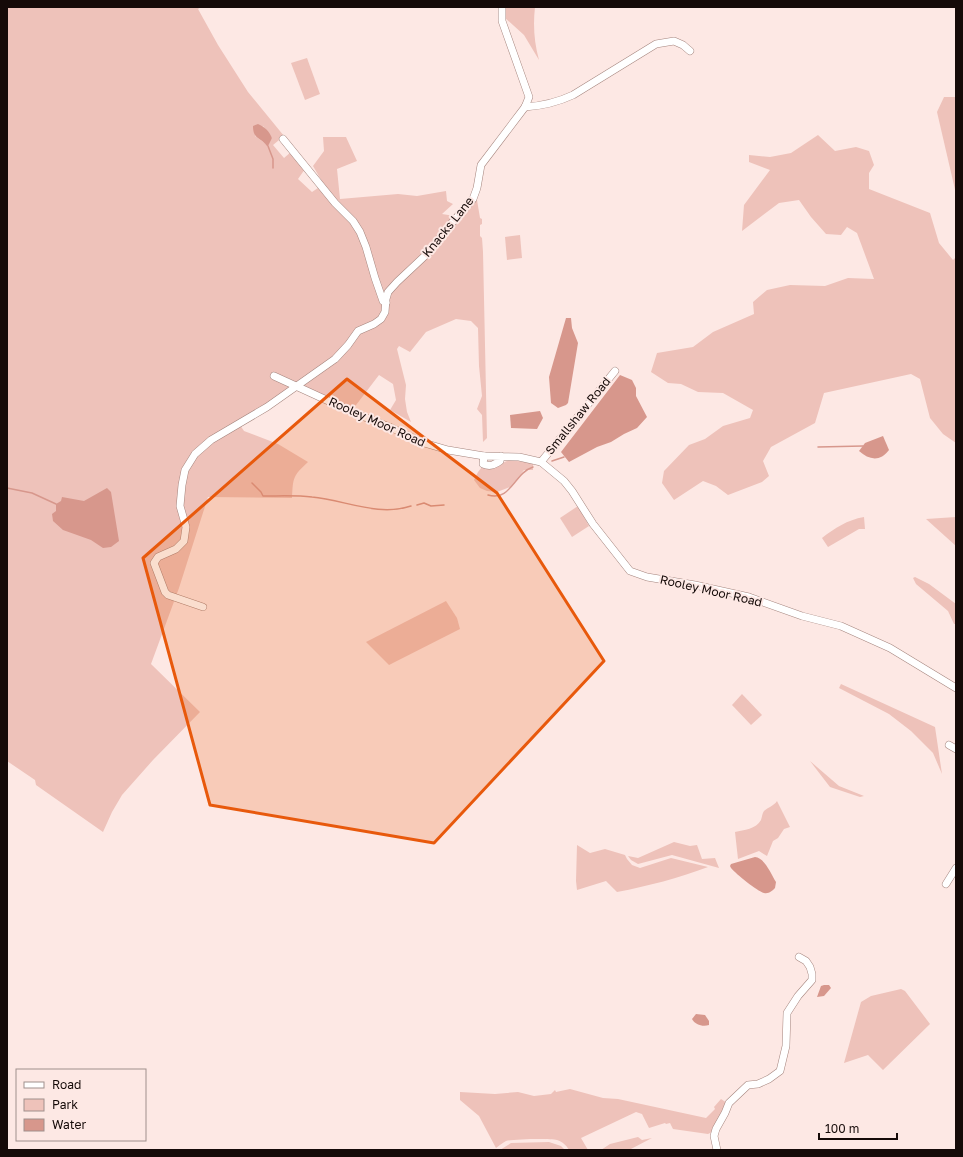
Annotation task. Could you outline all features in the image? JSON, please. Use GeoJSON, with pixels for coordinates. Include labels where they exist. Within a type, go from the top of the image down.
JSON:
{"type":"FeatureCollection","features":[{"type":"Feature","properties":{"kind":"street"},"geometry":{"type":"LineString","coordinates":[[502,7],[502,21],[529,97],[525,107],[563,100],[656,44],[674,41],[683,45],[690,51]]}},
{"type":"Feature","properties":{"kind":"street","name":"Knacks Lane"},"geometry":{"type":"LineString","coordinates":[[203,607],[168,595],[165,592],[154,563],[158,557],[176,549],[184,541],[186,527],[180,506],[185,470],[195,454],[211,440],[267,408],[335,359],[358,331],[381,319],[385,312],[388,292],[429,252],[473,199],[477,188],[481,166],[525,107]]}},
{"type":"Feature","properties":{"kind":"street"},"geometry":{"type":"LineString","coordinates":[[284,138],[335,203],[353,221],[366,246],[383,301],[386,303]]}},
{"type":"Feature","properties":{"kind":"street","name":"Smallshaw Road"},"geometry":{"type":"LineString","coordinates":[[541,462],[614,371]]}},
{"type":"Feature","properties":{"kind":"street","name":"Rooley Moor Road"},"geometry":{"type":"LineString","coordinates":[[274,376],[424,443],[448,450],[484,456],[519,457],[541,462],[564,481],[593,524],[630,571],[648,577],[695,585],[749,597],[802,616],[841,626],[890,648],[956,688]]}},
{"type":"Feature","properties":{"kind":"street"},"geometry":{"type":"LineString","coordinates":[[949,745],[956,749]]}},
{"type":"Feature","properties":{"kind":"street"},"geometry":{"type":"LineString","coordinates":[[946,884],[956,868]]}},
{"type":"Feature","properties":{"kind":"street"},"geometry":{"type":"LineString","coordinates":[[716,1150],[714,1136],[729,1103],[748,1085],[763,1081],[780,1071],[786,1046],[787,1013],[798,996],[812,980],[810,967],[806,961],[799,957]]}},
{"type":"Feature","properties":{"kind":"highlighted area"},"geometry":{"type":"Polygon","coordinates":[[[347,379],[497,493],[604,661],[434,843],[210,805],[143,558],[347,379]]]}},
{"type":"Feature","properties":{"kind":"green space"},"geometry":{"type":"Polygon","coordinates":[[[7,7],[201,7],[198,9],[218,45],[248,92],[284,136],[273,145],[284,158],[291,152],[305,169],[298,179],[312,192],[318,188],[327,190],[313,166],[324,151],[323,137],[346,137],[357,161],[337,169],[340,199],[398,194],[417,196],[446,191],[447,201],[453,204],[442,214],[461,217],[477,200],[480,218],[482,219],[482,224],[480,225],[480,236],[482,238],[483,252],[487,438],[483,442],[482,415],[477,409],[482,396],[479,366],[478,328],[471,321],[456,319],[426,332],[410,352],[399,346],[397,349],[406,385],[405,399],[407,412],[411,422],[390,410],[396,400],[393,384],[379,375],[353,409],[296,382],[280,396],[238,422],[244,431],[278,444],[308,462],[295,477],[292,498],[208,497],[179,588],[151,664],[200,712],[153,760],[122,795],[103,832],[36,785],[35,780],[7,761],[7,7]],[[263,126],[255,136],[266,144],[272,138],[263,126]]]}},
{"type":"Feature","properties":{"kind":"green space"},"geometry":{"type":"Polygon","coordinates":[[[504,7],[535,7],[534,34],[539,60],[524,35],[504,17],[504,7]]]}},
{"type":"Feature","properties":{"kind":"green space"},"geometry":{"type":"Polygon","coordinates":[[[307,58],[320,94],[305,100],[291,63],[307,58]]]}},
{"type":"Feature","properties":{"kind":"green space"},"geometry":{"type":"Polygon","coordinates":[[[944,97],[956,97],[956,194],[937,112],[944,97]]]}},
{"type":"Feature","properties":{"kind":"green space"},"geometry":{"type":"Polygon","coordinates":[[[818,135],[835,151],[856,147],[869,151],[874,165],[869,173],[869,189],[930,213],[939,243],[953,260],[956,257],[956,443],[943,434],[930,418],[920,379],[911,374],[824,393],[815,423],[771,447],[763,461],[769,476],[762,482],[728,495],[716,486],[703,481],[674,500],[662,483],[664,471],[689,445],[705,439],[723,426],[750,418],[753,410],[723,393],[698,392],[681,384],[668,383],[651,372],[657,353],[693,347],[713,332],[754,314],[753,302],[767,290],[790,285],[825,286],[848,278],[874,279],[857,233],[847,227],[841,235],[826,234],[799,200],[779,203],[742,231],[744,205],[770,170],[749,162],[749,155],[770,157],[791,153],[818,135]]]}},
{"type":"Feature","properties":{"kind":"green space"},"geometry":{"type":"Polygon","coordinates":[[[520,235],[522,258],[507,260],[505,237],[520,235]]]}},
{"type":"Feature","properties":{"kind":"green space"},"geometry":{"type":"Polygon","coordinates":[[[509,460],[533,463],[533,470],[524,470],[510,487],[497,492],[487,491],[480,488],[474,480],[482,467],[492,468],[509,460]]]}},
{"type":"Feature","properties":{"kind":"green space"},"geometry":{"type":"Polygon","coordinates":[[[578,506],[589,526],[572,537],[560,518],[578,506]]]}},
{"type":"Feature","properties":{"kind":"green space"},"geometry":{"type":"Polygon","coordinates":[[[864,517],[865,529],[859,529],[828,547],[822,538],[852,520],[864,517]]]}},
{"type":"Feature","properties":{"kind":"green space"},"geometry":{"type":"Polygon","coordinates":[[[956,517],[956,546],[926,519],[956,517]]]}},
{"type":"Feature","properties":{"kind":"green space"},"geometry":{"type":"Polygon","coordinates":[[[915,577],[929,584],[956,604],[956,624],[954,624],[948,611],[916,584],[913,578],[915,577]]]}},
{"type":"Feature","properties":{"kind":"green space"},"geometry":{"type":"Polygon","coordinates":[[[446,601],[457,618],[460,629],[389,665],[366,642],[446,601]]]}},
{"type":"Feature","properties":{"kind":"green space"},"geometry":{"type":"Polygon","coordinates":[[[841,684],[935,727],[942,774],[933,753],[911,731],[889,714],[839,688],[841,684]]]}},
{"type":"Feature","properties":{"kind":"green space"},"geometry":{"type":"Polygon","coordinates":[[[742,694],[762,715],[751,725],[732,705],[742,694]]]}},
{"type":"Feature","properties":{"kind":"green space"},"geometry":{"type":"Polygon","coordinates":[[[810,761],[839,786],[864,796],[860,797],[830,787],[810,761]]]}},
{"type":"Feature","properties":{"kind":"green space"},"geometry":{"type":"Polygon","coordinates":[[[777,801],[790,827],[784,829],[778,838],[773,841],[767,856],[759,851],[738,859],[735,832],[750,829],[759,823],[764,811],[777,801]]]}},
{"type":"Feature","properties":{"kind":"green space"},"geometry":{"type":"Polygon","coordinates":[[[674,842],[690,846],[697,845],[702,859],[715,858],[719,868],[672,855],[638,864],[631,860],[628,856],[638,858],[674,842]]]}},
{"type":"Feature","properties":{"kind":"green space"},"geometry":{"type":"Polygon","coordinates":[[[577,845],[590,853],[605,849],[625,855],[632,865],[640,868],[671,858],[708,867],[686,875],[617,892],[606,881],[577,890],[577,845]]]}},
{"type":"Feature","properties":{"kind":"green space"},"geometry":{"type":"Polygon","coordinates":[[[901,989],[905,991],[930,1024],[883,1070],[868,1055],[844,1063],[861,1002],[871,996],[901,989]]]}},
{"type":"Feature","properties":{"kind":"green space"},"geometry":{"type":"Polygon","coordinates":[[[570,1089],[603,1098],[618,1099],[706,1118],[715,1109],[714,1107],[721,1099],[727,1103],[712,1132],[708,1134],[673,1129],[670,1123],[649,1128],[642,1114],[636,1112],[581,1138],[588,1150],[569,1150],[565,1145],[557,1140],[547,1139],[510,1140],[496,1148],[479,1116],[460,1100],[460,1092],[495,1094],[518,1092],[534,1096],[551,1094],[555,1090],[556,1092],[570,1089]]]}},
{"type":"Feature","properties":{"kind":"green space"},"geometry":{"type":"Polygon","coordinates":[[[638,1137],[642,1140],[652,1138],[629,1150],[601,1150],[610,1144],[638,1137]]]}},
{"type":"Feature","properties":{"kind":"green space"},"geometry":{"type":"Polygon","coordinates":[[[549,1142],[561,1146],[565,1150],[500,1150],[511,1143],[549,1142]]]}},
{"type":"Feature","properties":{"kind":"water"},"geometry":{"type":"Polygon","coordinates":[[[258,124],[263,126],[270,133],[272,138],[268,146],[254,134],[253,126],[258,124]]]}},
{"type":"Feature","properties":{"kind":"water"},"geometry":{"type":"Polygon","coordinates":[[[566,318],[571,318],[572,328],[578,343],[568,403],[558,408],[551,403],[549,377],[566,318]]]}},
{"type":"Feature","properties":{"kind":"water"},"geometry":{"type":"Polygon","coordinates":[[[620,375],[632,380],[636,388],[636,396],[647,417],[637,428],[569,462],[561,452],[620,375]]]}},
{"type":"Feature","properties":{"kind":"water"},"geometry":{"type":"Polygon","coordinates":[[[540,411],[543,418],[537,429],[511,428],[510,415],[540,411]]]}},
{"type":"Feature","properties":{"kind":"water"},"geometry":{"type":"Polygon","coordinates":[[[883,436],[889,450],[886,454],[878,458],[871,458],[859,451],[865,443],[883,436]]]}},
{"type":"Feature","properties":{"kind":"water"},"geometry":{"type":"Polygon","coordinates":[[[107,488],[111,492],[119,541],[111,547],[103,548],[91,540],[63,530],[53,521],[52,514],[56,511],[56,504],[61,501],[62,497],[84,501],[107,488]]]}},
{"type":"Feature","properties":{"kind":"water"},"geometry":{"type":"Polygon","coordinates":[[[755,857],[759,858],[765,863],[776,882],[775,888],[769,893],[764,893],[757,889],[737,874],[730,866],[731,864],[755,857]]]}},
{"type":"Feature","properties":{"kind":"water"},"geometry":{"type":"Polygon","coordinates":[[[829,985],[831,988],[824,996],[817,997],[821,986],[829,985]]]}},
{"type":"Feature","properties":{"kind":"water"},"geometry":{"type":"Polygon","coordinates":[[[696,1014],[705,1015],[709,1021],[709,1025],[702,1026],[695,1023],[692,1019],[696,1014]]]}},
{"type":"Feature","properties":{"kind":"waterway"},"geometry":{"type":"LineString","coordinates":[[268,146],[273,159],[273,168]]}},
{"type":"Feature","properties":{"kind":"waterway"},"geometry":{"type":"LineString","coordinates":[[818,447],[863,446]]}},
{"type":"Feature","properties":{"kind":"waterway"},"geometry":{"type":"LineString","coordinates":[[552,461],[564,457]]}},
{"type":"Feature","properties":{"kind":"waterway"},"geometry":{"type":"LineString","coordinates":[[488,495],[496,496],[507,491],[521,475],[533,467]]}},
{"type":"Feature","properties":{"kind":"waterway"},"geometry":{"type":"LineString","coordinates":[[252,483],[263,496],[312,497],[386,510],[411,506]]}},
{"type":"Feature","properties":{"kind":"waterway"},"geometry":{"type":"LineString","coordinates":[[7,488],[32,493],[56,504]]}},
{"type":"Feature","properties":{"kind":"waterway"},"geometry":{"type":"LineString","coordinates":[[417,505],[424,503],[431,506],[444,505]]}}]}
